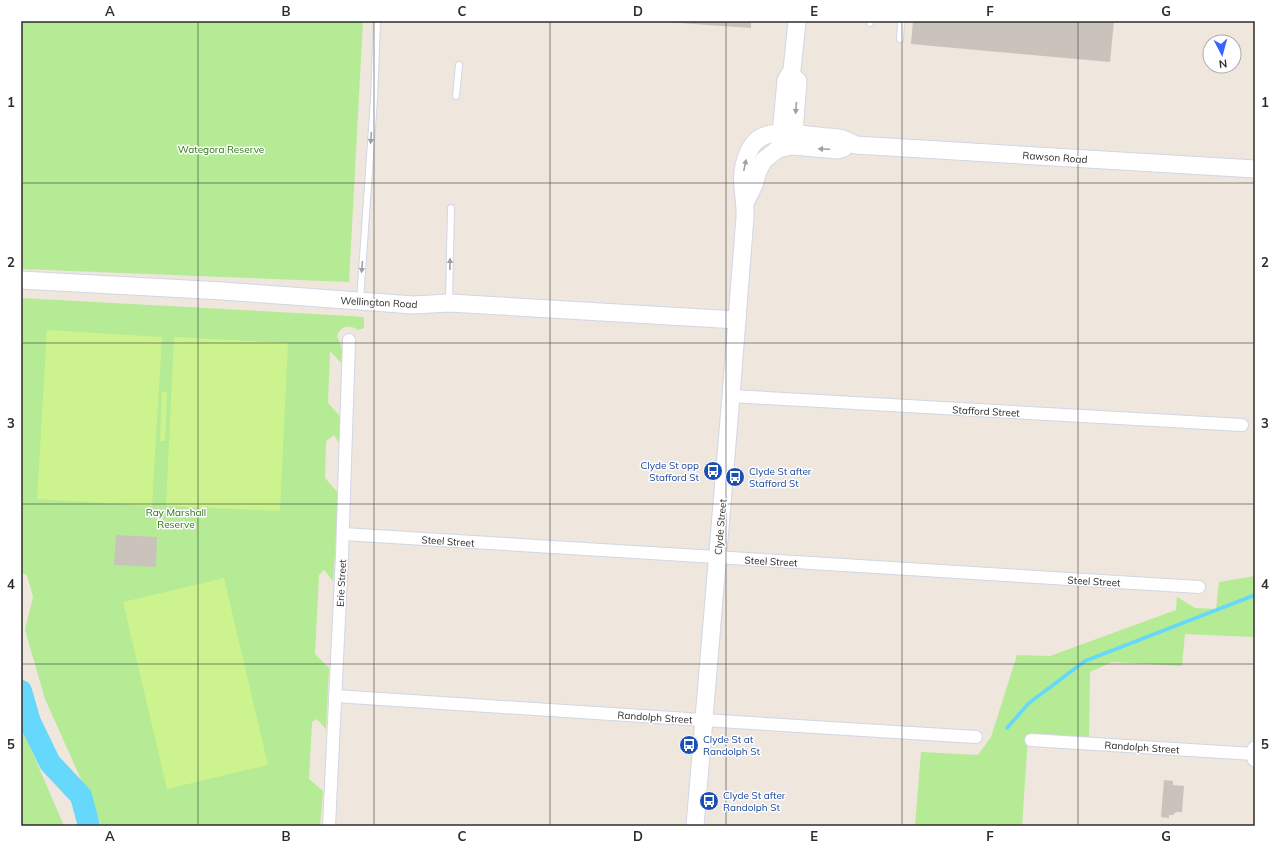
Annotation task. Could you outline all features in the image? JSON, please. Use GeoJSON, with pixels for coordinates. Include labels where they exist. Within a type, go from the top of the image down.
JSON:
{"type":"FeatureCollection","features":[{"type":"Feature","properties":{"kind":"main road"},"geometry":{"type":"LineString","coordinates":[[787,140],[798,81],[792,70],[797,21]]}},
{"type":"Feature","properties":{"kind":"main road","name":"Rawson Road"},"geometry":{"type":"LineString","coordinates":[[787,140],[838,150],[855,145],[1255,169]]}},
{"type":"Feature","properties":{"kind":"main road","name":"Clyde Street"},"geometry":{"type":"LineString","coordinates":[[695,826],[746,203],[758,171],[764,160],[787,140]]}},
{"type":"Feature","properties":{"kind":"main road","name":"Wellington Road"},"geometry":{"type":"LineString","coordinates":[[21,280],[223,290],[413,305],[449,303],[737,320]]}},
{"type":"Feature","properties":{"kind":"street","name":"Erie Street"},"geometry":{"type":"LineString","coordinates":[[329,826],[343,534],[349,340]]}},
{"type":"Feature","properties":{"kind":"street","name":"Stafford Street"},"geometry":{"type":"LineString","coordinates":[[731,396],[1242,425]]}},
{"type":"Feature","properties":{"kind":"street","name":"Steel Street"},"geometry":{"type":"LineString","coordinates":[[343,534],[1199,587]]}},
{"type":"Feature","properties":{"kind":"street","name":"Randolph Street"},"geometry":{"type":"LineString","coordinates":[[335,696],[976,737]]}},
{"type":"Feature","properties":{"kind":"street","name":"Randolph Street"},"geometry":{"type":"LineString","coordinates":[[1031,740],[1255,754]]}},
{"type":"Feature","properties":{"kind":"lane"},"geometry":{"type":"LineString","coordinates":[[360,301],[374,99],[377,21]]}},
{"type":"Feature","properties":{"kind":"lane"},"geometry":{"type":"LineString","coordinates":[[900,39],[901,21]]}},
{"type":"Feature","properties":{"kind":"lane"},"geometry":{"type":"LineString","coordinates":[[456,96],[458,65]]}},
{"type":"Feature","properties":{"kind":"lane"},"geometry":{"type":"LineString","coordinates":[[449,303],[451,208]]}},
{"type":"Feature","properties":{"kind":"green space","name":"Wategora Reserve"},"geometry":{"type":"Polygon","coordinates":[[[21,21],[363,21],[349,282],[21,269],[21,21]]]}},
{"type":"Feature","properties":{"kind":"green space","name":"Ray Marshall Reserve"},"geometry":{"type":"Polygon","coordinates":[[[21,298],[363,317],[364,328],[358,330],[352,327],[346,327],[338,333],[337,336],[345,356],[344,366],[330,351],[328,403],[341,417],[340,444],[334,435],[326,441],[325,478],[339,494],[333,581],[324,570],[319,575],[315,654],[329,668],[326,729],[317,719],[312,722],[309,779],[323,791],[320,826],[102,826],[45,699],[25,630],[33,597],[27,575],[21,573],[21,298]]]}},
{"type":"Feature","properties":{"kind":"green space"},"geometry":{"type":"Polygon","coordinates":[[[47,330],[162,337],[152,506],[37,499],[47,330]]]}},
{"type":"Feature","properties":{"kind":"green space"},"geometry":{"type":"Polygon","coordinates":[[[174,337],[288,343],[280,511],[166,506],[174,337]]]}},
{"type":"Feature","properties":{"kind":"green space"},"geometry":{"type":"Polygon","coordinates":[[[162,392],[167,392],[165,441],[160,441],[162,392]]]}},
{"type":"Feature","properties":{"kind":"green space"},"geometry":{"type":"Polygon","coordinates":[[[1255,576],[1255,637],[1185,634],[1182,666],[1112,662],[1090,672],[1089,739],[1028,737],[1022,826],[915,826],[921,752],[978,755],[991,737],[1017,655],[1050,656],[1176,610],[1177,597],[1195,608],[1216,609],[1219,582],[1255,576]]]}},
{"type":"Feature","properties":{"kind":"green space"},"geometry":{"type":"Polygon","coordinates":[[[224,578],[268,765],[167,789],[123,602],[224,578]]]}},
{"type":"Feature","properties":{"kind":"green space"},"geometry":{"type":"Polygon","coordinates":[[[21,726],[64,826],[21,826],[21,726]]]}},
{"type":"Feature","properties":{"kind":"building"},"geometry":{"type":"Polygon","coordinates":[[[751,21],[751,28],[665,22],[751,21]]]}},
{"type":"Feature","properties":{"kind":"building"},"geometry":{"type":"Polygon","coordinates":[[[913,21],[1114,21],[1110,62],[911,44],[913,21]]]}},
{"type":"Feature","properties":{"kind":"building"},"geometry":{"type":"Polygon","coordinates":[[[116,535],[157,537],[156,567],[114,565],[116,535]]]}},
{"type":"Feature","properties":{"kind":"building"},"geometry":{"type":"Polygon","coordinates":[[[1164,780],[1173,781],[1173,785],[1184,786],[1182,812],[1176,812],[1174,815],[1169,815],[1169,818],[1161,817],[1164,780]]]}},
{"type":"Feature","properties":{"kind":"waterway"},"geometry":{"type":"LineString","coordinates":[[1007,728],[1029,703],[1085,661],[1255,595]]}},
{"type":"Feature","properties":{"kind":"waterway"},"geometry":{"type":"LineString","coordinates":[[21,691],[30,722],[50,763],[81,796],[89,826]]}},
{"type":"Feature","properties":{"kind":"place","name":"Clyde St opp Stafford St"},"geometry":{"type":"Point","coordinates":[713,471]}},
{"type":"Feature","properties":{"kind":"place","name":"Clyde St after Stafford St"},"geometry":{"type":"Point","coordinates":[735,477]}},
{"type":"Feature","properties":{"kind":"place","name":"Clyde St at Randolph St"},"geometry":{"type":"Point","coordinates":[689,745]}},
{"type":"Feature","properties":{"kind":"place","name":"Clyde St after Randolph St"},"geometry":{"type":"Point","coordinates":[709,801]}}]}
